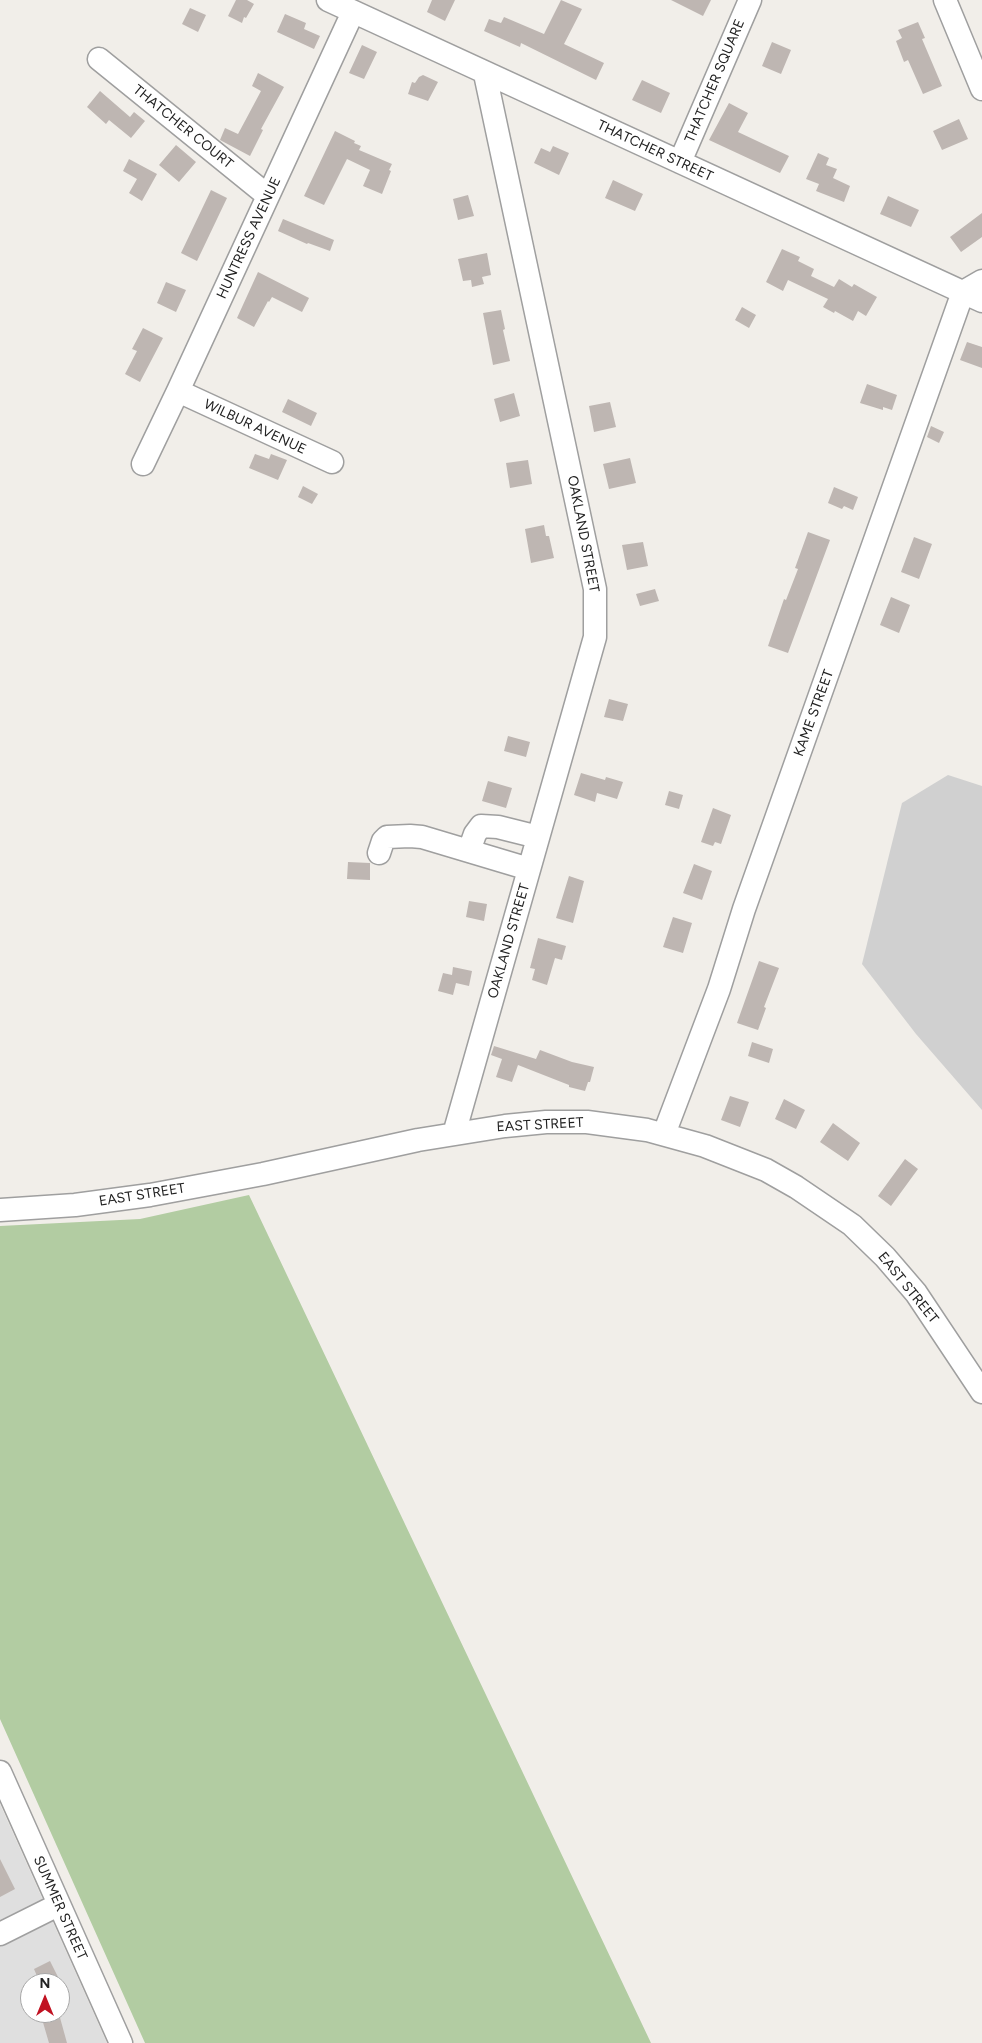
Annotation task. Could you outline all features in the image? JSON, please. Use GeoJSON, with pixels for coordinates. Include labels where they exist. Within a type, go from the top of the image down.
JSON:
{"type":"FeatureCollection","features":[{"type":"Feature","properties":{"kind":"street","name":"THATCHER STREET"},"geometry":{"type":"LineString","coordinates":[[328,0],[680,162],[976,292]]}},
{"type":"Feature","properties":{"kind":"street","name":"THATCHER SQUARE"},"geometry":{"type":"LineString","coordinates":[[680,162],[750,0]]}},
{"type":"Feature","properties":{"kind":"street"},"geometry":{"type":"LineString","coordinates":[[946,0],[982,90]]}},
{"type":"Feature","properties":{"kind":"street","name":"HUNTRESS AVENUE"},"geometry":{"type":"LineString","coordinates":[[143,464],[353,12]]}},
{"type":"Feature","properties":{"kind":"street","name":"THATCHER COURT"},"geometry":{"type":"LineString","coordinates":[[99,59],[268,196]]}},
{"type":"Feature","properties":{"kind":"street","name":"OAKLAND STREET"},"geometry":{"type":"LineString","coordinates":[[454,1134],[595,637],[595,589],[486,74]]}},
{"type":"Feature","properties":{"kind":"street","name":"KAME STREET"},"geometry":{"type":"LineString","coordinates":[[664,1134],[719,989],[744,909],[976,292]]}},
{"type":"Feature","properties":{"kind":"street","name":"WILBUR AVENUE"},"geometry":{"type":"LineString","coordinates":[[178,391],[332,462]]}},
{"type":"Feature","properties":{"kind":"street"},"geometry":{"type":"LineString","coordinates":[[468,851],[475,834],[481,826],[498,827],[538,837]]}},
{"type":"Feature","properties":{"kind":"street"},"geometry":{"type":"LineString","coordinates":[[379,853],[383,841],[387,837],[398,835],[422,837],[529,869]]}},
{"type":"Feature","properties":{"kind":"street","name":"EAST STREET"},"geometry":{"type":"LineString","coordinates":[[0,1210],[75,1205],[150,1195],[263,1174],[454,1134],[546,1122],[586,1122],[619,1125],[664,1134],[766,1170],[852,1225],[886,1257],[916,1294],[982,1392]]}},
{"type":"Feature","properties":{"kind":"street","name":"SUMMER STREET"},"geometry":{"type":"LineString","coordinates":[[0,1772],[121,2043]]}},
{"type":"Feature","properties":{"kind":"street"},"geometry":{"type":"LineString","coordinates":[[0,1934],[58,1905]]}},
{"type":"Feature","properties":{"kind":"shaded area"},"geometry":{"type":"Polygon","coordinates":[[[948,775],[982,786],[982,1110],[916,1034],[862,964],[902,803],[948,775]]]}},
{"type":"Feature","properties":{"kind":"shaded area"},"geometry":{"type":"Polygon","coordinates":[[[0,1804],[107,2043],[0,2043],[0,1804]]]}},
{"type":"Feature","properties":{"kind":"green space"},"geometry":{"type":"Polygon","coordinates":[[[249,1195],[651,2043],[145,2043],[0,1719],[0,1226],[140,1219],[249,1195]]]}},
{"type":"Feature","properties":{"kind":"building"},"geometry":{"type":"Polygon","coordinates":[[[236,0],[247,0],[254,4],[246,18],[244,17],[242,23],[228,16],[236,0]]]}},
{"type":"Feature","properties":{"kind":"building"},"geometry":{"type":"Polygon","coordinates":[[[432,0],[455,0],[445,21],[427,12],[432,0]]]}},
{"type":"Feature","properties":{"kind":"building"},"geometry":{"type":"Polygon","coordinates":[[[561,0],[582,9],[564,44],[604,63],[596,80],[521,43],[520,47],[484,31],[489,19],[501,23],[504,17],[544,34],[561,0]]]}},
{"type":"Feature","properties":{"kind":"building"},"geometry":{"type":"Polygon","coordinates":[[[671,0],[711,0],[703,16],[671,0]]]}},
{"type":"Feature","properties":{"kind":"building"},"geometry":{"type":"Polygon","coordinates":[[[190,8],[206,15],[198,32],[182,24],[190,8]]]}},
{"type":"Feature","properties":{"kind":"building"},"geometry":{"type":"Polygon","coordinates":[[[285,14],[306,23],[304,29],[320,36],[314,49],[277,32],[285,14]]]}},
{"type":"Feature","properties":{"kind":"building"},"geometry":{"type":"Polygon","coordinates":[[[918,22],[925,38],[922,39],[942,86],[923,94],[908,60],[904,62],[896,41],[902,38],[898,30],[918,22]]]}},
{"type":"Feature","properties":{"kind":"building"},"geometry":{"type":"Polygon","coordinates":[[[772,42],[791,50],[781,74],[762,66],[772,42]]]}},
{"type":"Feature","properties":{"kind":"building"},"geometry":{"type":"Polygon","coordinates":[[[362,45],[377,52],[364,79],[349,73],[362,45]]]}},
{"type":"Feature","properties":{"kind":"building"},"geometry":{"type":"Polygon","coordinates":[[[258,73],[284,87],[261,129],[263,130],[250,156],[220,140],[225,128],[238,134],[261,91],[252,86],[258,73]]]}},
{"type":"Feature","properties":{"kind":"building"},"geometry":{"type":"Polygon","coordinates":[[[423,75],[438,82],[428,101],[408,94],[412,82],[415,83],[423,75]]]}},
{"type":"Feature","properties":{"kind":"building"},"geometry":{"type":"Polygon","coordinates":[[[642,80],[670,93],[661,113],[632,100],[642,80]]]}},
{"type":"Feature","properties":{"kind":"building"},"geometry":{"type":"Polygon","coordinates":[[[100,91],[130,117],[134,112],[145,121],[131,138],[109,120],[106,124],[87,107],[100,91]]]}},
{"type":"Feature","properties":{"kind":"building"},"geometry":{"type":"Polygon","coordinates":[[[729,103],[748,113],[738,132],[789,156],[780,173],[709,140],[729,103]]]}},
{"type":"Feature","properties":{"kind":"building"},"geometry":{"type":"Polygon","coordinates":[[[959,119],[968,139],[942,150],[933,131],[959,119]]]}},
{"type":"Feature","properties":{"kind":"building"},"geometry":{"type":"Polygon","coordinates":[[[335,131],[355,141],[354,143],[361,146],[359,150],[392,164],[382,194],[363,186],[370,170],[347,159],[324,205],[304,196],[335,131]]]}},
{"type":"Feature","properties":{"kind":"building"},"geometry":{"type":"Polygon","coordinates":[[[176,145],[196,162],[179,182],[159,165],[176,145]]]}},
{"type":"Feature","properties":{"kind":"building"},"geometry":{"type":"Polygon","coordinates":[[[553,146],[569,153],[559,175],[534,163],[541,148],[550,152],[553,146]]]}},
{"type":"Feature","properties":{"kind":"building"},"geometry":{"type":"Polygon","coordinates":[[[818,153],[829,158],[826,165],[837,169],[833,178],[850,186],[844,202],[816,191],[819,184],[806,179],[818,153]]]}},
{"type":"Feature","properties":{"kind":"building"},"geometry":{"type":"Polygon","coordinates":[[[129,159],[157,174],[142,201],[129,193],[137,179],[123,171],[129,159]]]}},
{"type":"Feature","properties":{"kind":"building"},"geometry":{"type":"Polygon","coordinates":[[[613,180],[643,194],[635,211],[605,198],[613,180]]]}},
{"type":"Feature","properties":{"kind":"building"},"geometry":{"type":"Polygon","coordinates":[[[211,190],[227,198],[197,261],[181,253],[211,190]]]}},
{"type":"Feature","properties":{"kind":"building"},"geometry":{"type":"Polygon","coordinates":[[[468,195],[474,216],[458,220],[453,199],[468,195]]]}},
{"type":"Feature","properties":{"kind":"building"},"geometry":{"type":"Polygon","coordinates":[[[888,196],[919,210],[911,227],[880,214],[888,196]]]}},
{"type":"Feature","properties":{"kind":"building"},"geometry":{"type":"Polygon","coordinates":[[[982,213],[982,237],[961,252],[950,237],[982,213]]]}},
{"type":"Feature","properties":{"kind":"building"},"geometry":{"type":"Polygon","coordinates":[[[283,219],[334,240],[330,251],[307,244],[278,231],[283,219]]]}},
{"type":"Feature","properties":{"kind":"building"},"geometry":{"type":"Polygon","coordinates":[[[782,249],[800,257],[798,261],[814,269],[811,276],[834,287],[839,279],[852,287],[854,284],[877,297],[866,316],[858,311],[853,321],[835,311],[834,313],[823,307],[828,299],[788,280],[783,291],[766,282],[782,249]]]}},
{"type":"Feature","properties":{"kind":"building"},"geometry":{"type":"Polygon","coordinates":[[[487,253],[491,275],[482,277],[484,284],[472,287],[471,280],[463,281],[458,259],[487,253]]]}},
{"type":"Feature","properties":{"kind":"building"},"geometry":{"type":"Polygon","coordinates":[[[258,272],[309,298],[302,312],[272,297],[254,327],[237,318],[258,272]]]}},
{"type":"Feature","properties":{"kind":"building"},"geometry":{"type":"Polygon","coordinates":[[[166,282],[186,290],[176,312],[157,303],[166,282]]]}},
{"type":"Feature","properties":{"kind":"building"},"geometry":{"type":"Polygon","coordinates":[[[742,307],[756,315],[749,328],[735,320],[742,307]]]}},
{"type":"Feature","properties":{"kind":"building"},"geometry":{"type":"Polygon","coordinates":[[[501,310],[505,329],[503,330],[510,361],[493,365],[483,313],[501,310]]]}},
{"type":"Feature","properties":{"kind":"building"},"geometry":{"type":"Polygon","coordinates":[[[143,328],[163,338],[140,382],[125,374],[137,351],[132,349],[143,328]]]}},
{"type":"Feature","properties":{"kind":"building"},"geometry":{"type":"Polygon","coordinates":[[[967,342],[982,347],[982,368],[960,360],[967,342]]]}},
{"type":"Feature","properties":{"kind":"building"},"geometry":{"type":"Polygon","coordinates":[[[867,384],[897,395],[892,410],[883,407],[883,410],[860,403],[867,384]]]}},
{"type":"Feature","properties":{"kind":"building"},"geometry":{"type":"Polygon","coordinates":[[[514,393],[520,416],[500,422],[494,399],[514,393]]]}},
{"type":"Feature","properties":{"kind":"building"},"geometry":{"type":"Polygon","coordinates":[[[288,399],[317,413],[311,426],[282,412],[288,399]]]}},
{"type":"Feature","properties":{"kind":"building"},"geometry":{"type":"Polygon","coordinates":[[[610,402],[616,427],[594,432],[589,406],[610,402]]]}},
{"type":"Feature","properties":{"kind":"building"},"geometry":{"type":"Polygon","coordinates":[[[931,426],[944,432],[939,443],[927,437],[931,426]]]}},
{"type":"Feature","properties":{"kind":"building"},"geometry":{"type":"Polygon","coordinates":[[[255,454],[269,459],[271,454],[287,460],[278,480],[249,468],[255,454]]]}},
{"type":"Feature","properties":{"kind":"building"},"geometry":{"type":"Polygon","coordinates":[[[630,458],[636,483],[609,489],[603,464],[630,458]]]}},
{"type":"Feature","properties":{"kind":"building"},"geometry":{"type":"Polygon","coordinates":[[[528,460],[532,484],[510,488],[506,463],[528,460]]]}},
{"type":"Feature","properties":{"kind":"building"},"geometry":{"type":"Polygon","coordinates":[[[303,486],[318,494],[312,504],[298,497],[303,486]]]}},
{"type":"Feature","properties":{"kind":"building"},"geometry":{"type":"Polygon","coordinates":[[[834,487],[858,497],[853,510],[844,506],[842,509],[828,503],[834,487]]]}},
{"type":"Feature","properties":{"kind":"building"},"geometry":{"type":"Polygon","coordinates":[[[544,525],[546,536],[549,536],[554,558],[531,563],[525,529],[544,525]]]}},
{"type":"Feature","properties":{"kind":"building"},"geometry":{"type":"Polygon","coordinates":[[[808,532],[830,540],[788,653],[768,646],[784,599],[786,600],[798,569],[795,568],[808,532]]]}},
{"type":"Feature","properties":{"kind":"building"},"geometry":{"type":"Polygon","coordinates":[[[914,537],[932,544],[919,579],[901,572],[914,537]]]}},
{"type":"Feature","properties":{"kind":"building"},"geometry":{"type":"Polygon","coordinates":[[[643,542],[648,566],[627,570],[622,545],[643,542]]]}},
{"type":"Feature","properties":{"kind":"building"},"geometry":{"type":"Polygon","coordinates":[[[655,589],[659,601],[640,606],[636,594],[655,589]]]}},
{"type":"Feature","properties":{"kind":"building"},"geometry":{"type":"Polygon","coordinates":[[[891,597],[910,605],[899,633],[880,625],[891,597]]]}},
{"type":"Feature","properties":{"kind":"building"},"geometry":{"type":"Polygon","coordinates":[[[609,699],[628,704],[623,721],[604,717],[609,699]]]}},
{"type":"Feature","properties":{"kind":"building"},"geometry":{"type":"Polygon","coordinates":[[[508,736],[530,742],[526,757],[504,751],[508,736]]]}},
{"type":"Feature","properties":{"kind":"building"},"geometry":{"type":"Polygon","coordinates":[[[581,773],[605,780],[606,777],[623,782],[617,799],[597,793],[595,802],[574,795],[581,773]]]}},
{"type":"Feature","properties":{"kind":"building"},"geometry":{"type":"Polygon","coordinates":[[[488,781],[512,788],[506,808],[482,801],[488,781]]]}},
{"type":"Feature","properties":{"kind":"building"},"geometry":{"type":"Polygon","coordinates":[[[669,791],[683,795],[679,809],[665,805],[669,791]]]}},
{"type":"Feature","properties":{"kind":"building"},"geometry":{"type":"Polygon","coordinates":[[[713,808],[731,815],[721,844],[715,842],[713,846],[701,842],[713,808]]]}},
{"type":"Feature","properties":{"kind":"building"},"geometry":{"type":"Polygon","coordinates":[[[348,862],[370,863],[370,880],[347,879],[348,862]]]}},
{"type":"Feature","properties":{"kind":"building"},"geometry":{"type":"Polygon","coordinates":[[[694,864],[712,871],[702,900],[683,893],[694,864]]]}},
{"type":"Feature","properties":{"kind":"building"},"geometry":{"type":"Polygon","coordinates":[[[569,876],[584,881],[573,923],[556,918],[569,876]]]}},
{"type":"Feature","properties":{"kind":"building"},"geometry":{"type":"Polygon","coordinates":[[[469,901],[487,904],[484,921],[466,917],[469,901]]]}},
{"type":"Feature","properties":{"kind":"building"},"geometry":{"type":"Polygon","coordinates":[[[673,917],[692,923],[683,953],[663,947],[673,917]]]}},
{"type":"Feature","properties":{"kind":"building"},"geometry":{"type":"Polygon","coordinates":[[[538,938],[566,946],[562,960],[555,958],[547,985],[532,980],[535,969],[530,968],[538,938]]]}},
{"type":"Feature","properties":{"kind":"building"},"geometry":{"type":"Polygon","coordinates":[[[759,961],[779,968],[764,1007],[766,1008],[758,1030],[737,1023],[759,961]]]}},
{"type":"Feature","properties":{"kind":"building"},"geometry":{"type":"Polygon","coordinates":[[[453,967],[472,971],[469,986],[456,983],[453,995],[438,991],[443,973],[452,975],[453,967]]]}},
{"type":"Feature","properties":{"kind":"building"},"geometry":{"type":"Polygon","coordinates":[[[752,1042],[773,1049],[769,1063],[748,1056],[752,1042]]]}},
{"type":"Feature","properties":{"kind":"building"},"geometry":{"type":"Polygon","coordinates":[[[494,1046],[536,1059],[540,1050],[572,1062],[594,1067],[590,1082],[588,1082],[585,1091],[569,1087],[569,1085],[518,1065],[512,1082],[496,1077],[502,1059],[491,1055],[494,1046]]]}},
{"type":"Feature","properties":{"kind":"building"},"geometry":{"type":"Polygon","coordinates":[[[730,1096],[749,1102],[740,1127],[721,1120],[730,1096]]]}},
{"type":"Feature","properties":{"kind":"building"},"geometry":{"type":"Polygon","coordinates":[[[784,1099],[805,1110],[796,1129],[775,1119],[784,1099]]]}},
{"type":"Feature","properties":{"kind":"building"},"geometry":{"type":"Polygon","coordinates":[[[833,1123],[860,1143],[848,1161],[820,1142],[833,1123]]]}},
{"type":"Feature","properties":{"kind":"building"},"geometry":{"type":"Polygon","coordinates":[[[905,1159],[918,1169],[891,1206],[878,1196],[905,1159]]]}},
{"type":"Feature","properties":{"kind":"building"},"geometry":{"type":"Polygon","coordinates":[[[0,1859],[15,1889],[0,1897],[0,1859]]]}},
{"type":"Feature","properties":{"kind":"building"},"geometry":{"type":"Polygon","coordinates":[[[50,1961],[56,1973],[36,1973],[34,1969],[50,1961]]]}},
{"type":"Feature","properties":{"kind":"building"},"geometry":{"type":"Polygon","coordinates":[[[43,2023],[61,2023],[67,2043],[49,2043],[43,2023]]]}}]}
